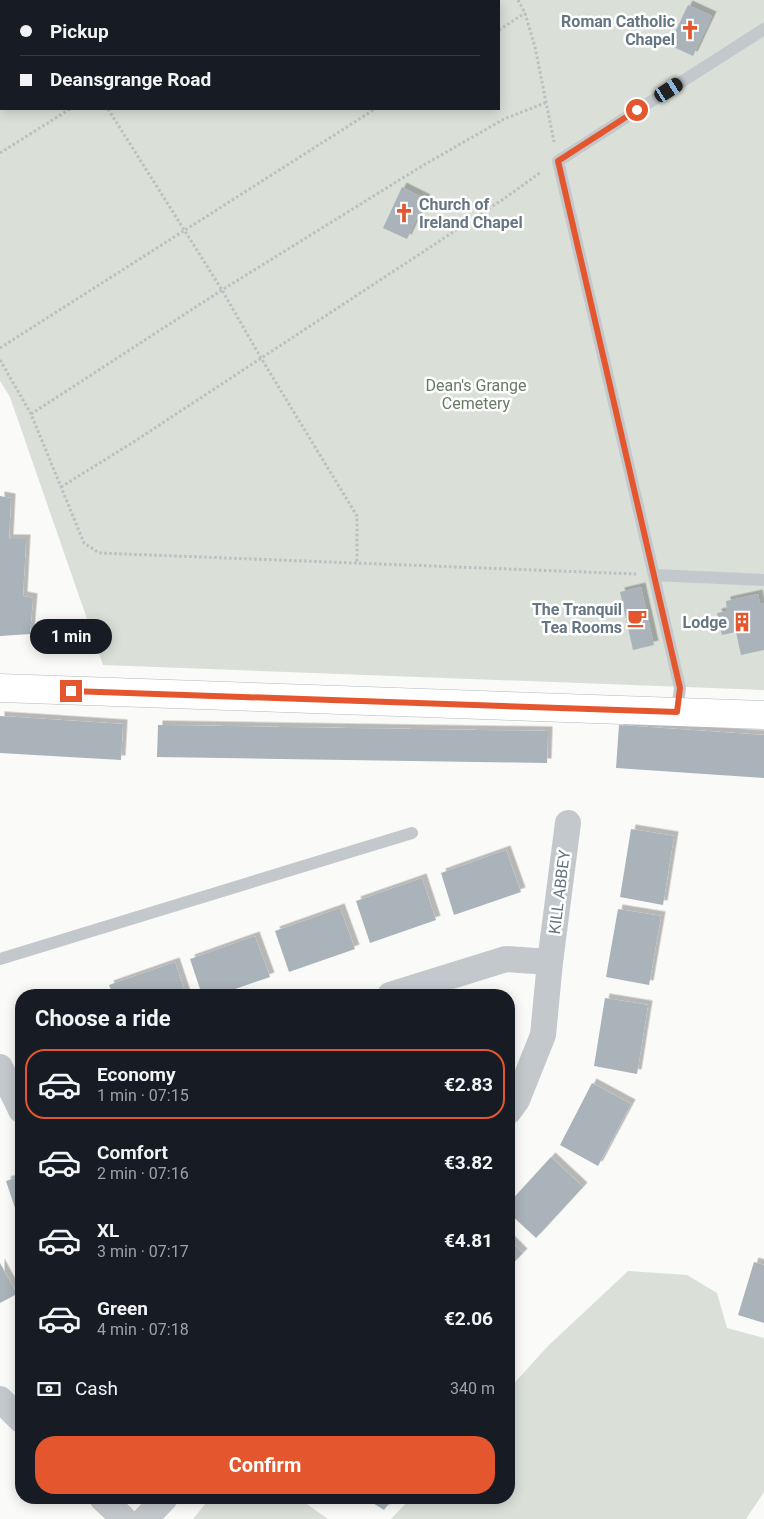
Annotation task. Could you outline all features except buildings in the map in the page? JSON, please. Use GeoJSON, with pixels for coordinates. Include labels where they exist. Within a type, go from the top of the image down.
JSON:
{"type":"FeatureCollection","features":[{"type":"Feature","properties":{"kind":"main road"},"geometry":{"type":"LineString","coordinates":[[0,688],[764,715]]}},
{"type":"Feature","properties":{"kind":"street","name":"KILL ABBEY"},"geometry":{"type":"LineString","coordinates":[[515,1103],[543,1035],[550,962],[568,823]]}},
{"type":"Feature","properties":{"kind":"street"},"geometry":{"type":"LineString","coordinates":[[409,989],[506,959],[550,962]]}},
{"type":"Feature","properties":{"kind":"street"},"geometry":{"type":"LineString","coordinates":[[0,1067],[15,1098]]}},
{"type":"Feature","properties":{"kind":"street"},"geometry":{"type":"LineString","coordinates":[[0,1118],[15,1113]]}},
{"type":"Feature","properties":{"kind":"street"},"geometry":{"type":"LineString","coordinates":[[0,1399],[15,1414]]}},
{"type":"Feature","properties":{"kind":"street"},"geometry":{"type":"LineString","coordinates":[[108,1504],[124,1519]]}},
{"type":"Feature","properties":{"kind":"street"},"geometry":{"type":"LineString","coordinates":[[145,1519],[159,1504]]}},
{"type":"Feature","properties":{"kind":"lane"},"geometry":{"type":"LineString","coordinates":[[677,712],[680,688],[558,161],[764,29]]}},
{"type":"Feature","properties":{"kind":"lane"},"geometry":{"type":"LineString","coordinates":[[654,575],[764,580]]}},
{"type":"Feature","properties":{"kind":"lane"},"geometry":{"type":"LineString","coordinates":[[0,959],[412,833]]}},
{"type":"Feature","properties":{"kind":"path"},"geometry":{"type":"LineString","coordinates":[[61,487],[136,441],[505,198],[558,161],[535,47],[525,13],[518,0]]}},
{"type":"Feature","properties":{"kind":"path"},"geometry":{"type":"LineString","coordinates":[[500,29],[525,13]]}},
{"type":"Feature","properties":{"kind":"path"},"geometry":{"type":"LineString","coordinates":[[31,414],[222,290],[447,152],[504,119],[545,103]]}},
{"type":"Feature","properties":{"kind":"path"},"geometry":{"type":"LineString","coordinates":[[0,153],[68,110]]}},
{"type":"Feature","properties":{"kind":"path"},"geometry":{"type":"LineString","coordinates":[[109,110],[222,290],[357,516],[357,563]]}},
{"type":"Feature","properties":{"kind":"path"},"geometry":{"type":"LineString","coordinates":[[0,348],[374,110]]}},
{"type":"Feature","properties":{"kind":"path"},"geometry":{"type":"LineString","coordinates":[[0,360],[31,414],[84,543],[98,553],[654,575]]}},
{"type":"Feature","properties":{"kind":"green space","name":"Dean's Grange Cemetery"},"geometry":{"type":"Polygon","coordinates":[[[500,0],[764,0],[764,690],[103,665],[10,397],[0,381],[0,110],[500,110],[500,0]]]}},
{"type":"Feature","properties":{"kind":"green space"},"geometry":{"type":"Polygon","coordinates":[[[628,1271],[687,1275],[717,1293],[727,1328],[764,1338],[764,1492],[746,1519],[391,1519],[405,1504],[515,1504],[515,1382],[547,1347],[628,1271]]]}},
{"type":"Feature","properties":{"kind":"green space"},"geometry":{"type":"Polygon","coordinates":[[[205,1504],[307,1504],[328,1519],[193,1519],[205,1504]]]}},
{"type":"Feature","properties":{"kind":"place","name":"Roman Catholic Chapel"},"geometry":{"type":"Point","coordinates":[690,30]}},
{"type":"Feature","properties":{"kind":"place","name":"Church of Ireland Chapel"},"geometry":{"type":"Point","coordinates":[404,213]}},
{"type":"Feature","properties":{"kind":"place","name":"The Tranquil Tea Rooms"},"geometry":{"type":"Point","coordinates":[637,618]}},
{"type":"Feature","properties":{"kind":"place","name":"Lodge"},"geometry":{"type":"Point","coordinates":[742,622]}},
{"type":"Feature","properties":{"kind":"route"},"geometry":{"type":"LineString","coordinates":[[71,691],[677,712],[680,688],[558,161],[637,110]]}}]}
